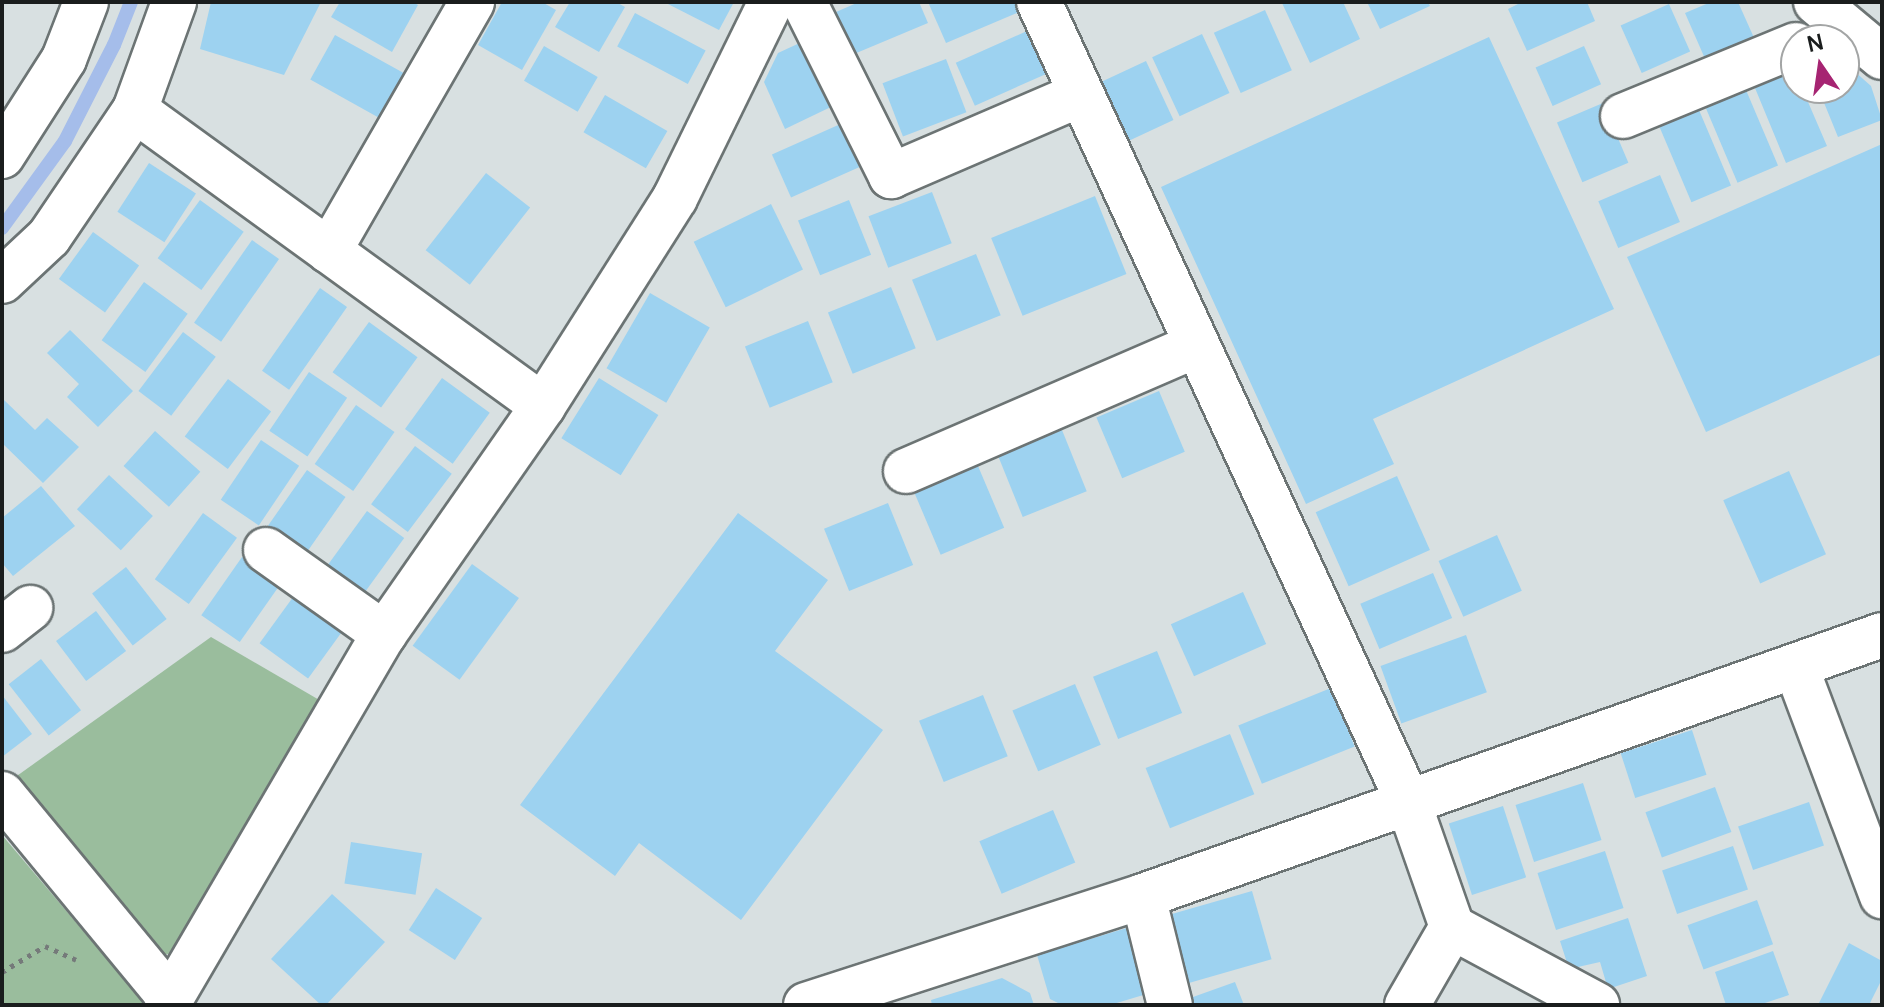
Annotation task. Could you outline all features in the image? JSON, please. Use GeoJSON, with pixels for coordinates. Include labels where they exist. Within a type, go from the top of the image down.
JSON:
{"type":"FeatureCollection","features":[{"type":"Feature","properties":{"kind":"street"},"geometry":{"type":"LineString","coordinates":[[2,156],[64,59],[86,2]]}},
{"type":"Feature","properties":{"kind":"street"},"geometry":{"type":"LineString","coordinates":[[2,281],[49,237],[135,110],[174,2]]}},
{"type":"Feature","properties":{"kind":"street"},"geometry":{"type":"LineString","coordinates":[[329,251],[472,2]]}},
{"type":"Feature","properties":{"kind":"street"},"geometry":{"type":"LineString","coordinates":[[2,794],[130,949],[168,1002],[384,634],[543,406],[675,198],[771,2]]}},
{"type":"Feature","properties":{"kind":"street"},"geometry":{"type":"LineString","coordinates":[[804,2],[891,176],[1081,94]]}},
{"type":"Feature","properties":{"kind":"street"},"geometry":{"type":"LineString","coordinates":[[1039,2],[1409,804],[1452,927],[1597,1005]]}},
{"type":"Feature","properties":{"kind":"street"},"geometry":{"type":"LineString","coordinates":[[1823,23],[1882,57]]}},
{"type":"Feature","properties":{"kind":"street"},"geometry":{"type":"LineString","coordinates":[[1623,116],[1780,52]]}},
{"type":"Feature","properties":{"kind":"street"},"geometry":{"type":"LineString","coordinates":[[135,110],[543,406]]}},
{"type":"Feature","properties":{"kind":"street"},"geometry":{"type":"LineString","coordinates":[[906,471],[1197,345]]}},
{"type":"Feature","properties":{"kind":"street"},"geometry":{"type":"LineString","coordinates":[[266,550],[384,634]]}},
{"type":"Feature","properties":{"kind":"street"},"geometry":{"type":"LineString","coordinates":[[806,1005],[1143,896],[1882,635]]}},
{"type":"Feature","properties":{"kind":"street"},"geometry":{"type":"LineString","coordinates":[[1796,667],[1882,896]]}},
{"type":"Feature","properties":{"kind":"street"},"geometry":{"type":"LineString","coordinates":[[1143,896],[1170,1005]]}},
{"type":"Feature","properties":{"kind":"street"},"geometry":{"type":"LineString","coordinates":[[1407,1005],[1452,927]]}},
{"type":"Feature","properties":{"kind":"path"},"geometry":{"type":"LineString","coordinates":[[2,972],[45,946],[94,969],[130,949]]}},
{"type":"Feature","properties":{"kind":"green space"},"geometry":{"type":"Polygon","coordinates":[[[211,637],[321,701],[184,950],[160,956],[14,778],[211,637]]]}},
{"type":"Feature","properties":{"kind":"green space"},"geometry":{"type":"Polygon","coordinates":[[[2,835],[146,1005],[2,1005],[2,835]]]}},
{"type":"Feature","properties":{"kind":"building"},"geometry":{"type":"Polygon","coordinates":[[[211,2],[321,2],[284,75],[200,49],[211,2]]]}},
{"type":"Feature","properties":{"kind":"building"},"geometry":{"type":"Polygon","coordinates":[[[340,2],[413,2],[418,5],[392,52],[331,17],[340,2]]]}},
{"type":"Feature","properties":{"kind":"building"},"geometry":{"type":"Polygon","coordinates":[[[502,2],[542,2],[556,10],[522,70],[478,45],[502,2]]]}},
{"type":"Feature","properties":{"kind":"building"},"geometry":{"type":"Polygon","coordinates":[[[570,2],[616,2],[625,7],[599,52],[555,27],[570,2]]]}},
{"type":"Feature","properties":{"kind":"building"},"geometry":{"type":"Polygon","coordinates":[[[664,2],[734,2],[719,30],[664,2]]]}},
{"type":"Feature","properties":{"kind":"building"},"geometry":{"type":"Polygon","coordinates":[[[859,2],[919,2],[928,23],[854,54],[836,12],[859,2]]]}},
{"type":"Feature","properties":{"kind":"building"},"geometry":{"type":"Polygon","coordinates":[[[928,2],[1015,2],[1019,12],[946,43],[928,2]]]}},
{"type":"Feature","properties":{"kind":"building"},"geometry":{"type":"Polygon","coordinates":[[[1343,2],[1360,39],[1310,63],[1282,3],[1343,2]]]}},
{"type":"Feature","properties":{"kind":"building"},"geometry":{"type":"Polygon","coordinates":[[[1367,2],[1428,2],[1430,6],[1380,29],[1367,2]]]}},
{"type":"Feature","properties":{"kind":"building"},"geometry":{"type":"Polygon","coordinates":[[[1522,2],[1587,2],[1595,21],[1527,51],[1508,9],[1522,2]]]}},
{"type":"Feature","properties":{"kind":"building"},"geometry":{"type":"Polygon","coordinates":[[[1711,2],[1738,2],[1755,40],[1706,61],[1685,13],[1711,2]]]}},
{"type":"Feature","properties":{"kind":"building"},"geometry":{"type":"Polygon","coordinates":[[[1669,4],[1690,52],[1642,73],[1621,26],[1669,4]]]}},
{"type":"Feature","properties":{"kind":"building"},"geometry":{"type":"Polygon","coordinates":[[[1265,10],[1292,70],[1241,93],[1214,33],[1265,10]]]}},
{"type":"Feature","properties":{"kind":"building"},"geometry":{"type":"Polygon","coordinates":[[[635,13],[706,51],[688,84],[617,47],[635,13]]]}},
{"type":"Feature","properties":{"kind":"building"},"geometry":{"type":"Polygon","coordinates":[[[1027,31],[1046,74],[975,106],[956,63],[1027,31]]]}},
{"type":"Feature","properties":{"kind":"building"},"geometry":{"type":"Polygon","coordinates":[[[1202,34],[1229,93],[1180,116],[1152,57],[1202,34]]]}},
{"type":"Feature","properties":{"kind":"building"},"geometry":{"type":"Polygon","coordinates":[[[335,35],[404,73],[379,118],[310,80],[335,35]]]}},
{"type":"Feature","properties":{"kind":"building"},"geometry":{"type":"Polygon","coordinates":[[[1489,37],[1614,309],[1373,419],[1394,464],[1306,504],[1161,187],[1489,37]]]}},
{"type":"Feature","properties":{"kind":"building"},"geometry":{"type":"Polygon","coordinates":[[[804,41],[835,105],[785,129],[764,82],[778,53],[804,41]]]}},
{"type":"Feature","properties":{"kind":"building"},"geometry":{"type":"Polygon","coordinates":[[[544,46],[598,77],[578,112],[524,81],[544,46]]]}},
{"type":"Feature","properties":{"kind":"building"},"geometry":{"type":"Polygon","coordinates":[[[1584,46],[1601,84],[1553,106],[1536,68],[1584,46]]]}},
{"type":"Feature","properties":{"kind":"building"},"geometry":{"type":"Polygon","coordinates":[[[946,59],[966,112],[903,137],[883,83],[946,59]]]}},
{"type":"Feature","properties":{"kind":"building"},"geometry":{"type":"Polygon","coordinates":[[[1146,61],[1173,120],[1124,143],[1096,84],[1146,61]]]}},
{"type":"Feature","properties":{"kind":"building"},"geometry":{"type":"Polygon","coordinates":[[[1860,76],[1871,86],[1882,120],[1838,137],[1825,104],[1860,104],[1860,76]]]}},
{"type":"Feature","properties":{"kind":"building"},"geometry":{"type":"Polygon","coordinates":[[[1780,77],[1780,104],[1809,104],[1827,146],[1786,163],[1755,88],[1780,77]]]}},
{"type":"Feature","properties":{"kind":"building"},"geometry":{"type":"Polygon","coordinates":[[[1746,90],[1778,165],[1738,183],[1705,107],[1746,90]]]}},
{"type":"Feature","properties":{"kind":"building"},"geometry":{"type":"Polygon","coordinates":[[[605,95],[667,131],[646,168],[584,132],[605,95]]]}},
{"type":"Feature","properties":{"kind":"building"},"geometry":{"type":"Polygon","coordinates":[[[1603,103],[1628,163],[1582,182],[1557,123],[1603,103]]]}},
{"type":"Feature","properties":{"kind":"building"},"geometry":{"type":"Polygon","coordinates":[[[1699,110],[1731,185],[1691,202],[1659,127],[1699,110]]]}},
{"type":"Feature","properties":{"kind":"building"},"geometry":{"type":"Polygon","coordinates":[[[845,122],[864,165],[791,197],[772,155],[845,122]]]}},
{"type":"Feature","properties":{"kind":"building"},"geometry":{"type":"Polygon","coordinates":[[[1882,144],[1882,354],[1706,432],[1627,257],[1882,144]]]}},
{"type":"Feature","properties":{"kind":"building"},"geometry":{"type":"Polygon","coordinates":[[[149,163],[196,193],[164,242],[117,212],[149,163]]]}},
{"type":"Feature","properties":{"kind":"building"},"geometry":{"type":"Polygon","coordinates":[[[486,173],[530,207],[470,285],[426,250],[486,173]]]}},
{"type":"Feature","properties":{"kind":"building"},"geometry":{"type":"Polygon","coordinates":[[[1660,175],[1680,222],[1618,248],[1598,201],[1660,175]]]}},
{"type":"Feature","properties":{"kind":"building"},"geometry":{"type":"Polygon","coordinates":[[[932,192],[952,243],[888,268],[869,216],[932,192]]]}},
{"type":"Feature","properties":{"kind":"building"},"geometry":{"type":"Polygon","coordinates":[[[1095,196],[1126,274],[1023,316],[991,238],[1095,196]]]}},
{"type":"Feature","properties":{"kind":"building"},"geometry":{"type":"Polygon","coordinates":[[[200,200],[244,232],[201,290],[158,258],[200,200]]]}},
{"type":"Feature","properties":{"kind":"building"},"geometry":{"type":"Polygon","coordinates":[[[849,200],[871,255],[820,275],[798,221],[849,200]]]}},
{"type":"Feature","properties":{"kind":"building"},"geometry":{"type":"Polygon","coordinates":[[[771,204],[803,270],[726,307],[694,242],[771,204]]]}},
{"type":"Feature","properties":{"kind":"building"},"geometry":{"type":"Polygon","coordinates":[[[93,232],[139,266],[105,312],[59,279],[93,232]]]}},
{"type":"Feature","properties":{"kind":"building"},"geometry":{"type":"Polygon","coordinates":[[[252,240],[279,259],[221,342],[194,323],[252,240]]]}},
{"type":"Feature","properties":{"kind":"building"},"geometry":{"type":"Polygon","coordinates":[[[976,254],[1001,315],[937,341],[912,280],[976,254]]]}},
{"type":"Feature","properties":{"kind":"building"},"geometry":{"type":"Polygon","coordinates":[[[144,282],[188,314],[145,372],[102,340],[144,282]]]}},
{"type":"Feature","properties":{"kind":"building"},"geometry":{"type":"Polygon","coordinates":[[[891,287],[916,348],[853,374],[828,312],[891,287]]]}},
{"type":"Feature","properties":{"kind":"building"},"geometry":{"type":"Polygon","coordinates":[[[320,288],[347,307],[289,390],[262,371],[320,288]]]}},
{"type":"Feature","properties":{"kind":"building"},"geometry":{"type":"Polygon","coordinates":[[[650,293],[710,328],[666,403],[606,368],[650,293]]]}},
{"type":"Feature","properties":{"kind":"building"},"geometry":{"type":"Polygon","coordinates":[[[808,321],[833,382],[770,408],[745,346],[808,321]]]}},
{"type":"Feature","properties":{"kind":"building"},"geometry":{"type":"Polygon","coordinates":[[[369,322],[418,357],[381,407],[333,372],[369,322]]]}},
{"type":"Feature","properties":{"kind":"building"},"geometry":{"type":"Polygon","coordinates":[[[70,330],[133,391],[98,427],[67,397],[79,384],[47,353],[70,330]]]}},
{"type":"Feature","properties":{"kind":"building"},"geometry":{"type":"Polygon","coordinates":[[[183,332],[216,357],[171,416],[138,391],[183,332]]]}},
{"type":"Feature","properties":{"kind":"building"},"geometry":{"type":"Polygon","coordinates":[[[309,372],[347,398],[307,457],[269,431],[309,372]]]}},
{"type":"Feature","properties":{"kind":"building"},"geometry":{"type":"Polygon","coordinates":[[[442,378],[490,413],[453,464],[405,429],[442,378]]]}},
{"type":"Feature","properties":{"kind":"building"},"geometry":{"type":"Polygon","coordinates":[[[599,378],[658,415],[621,475],[561,438],[599,378]]]}},
{"type":"Feature","properties":{"kind":"building"},"geometry":{"type":"Polygon","coordinates":[[[228,379],[271,411],[228,469],[185,437],[228,379]]]}},
{"type":"Feature","properties":{"kind":"building"},"geometry":{"type":"Polygon","coordinates":[[[1159,391],[1185,452],[1122,478],[1096,418],[1159,391]]]}},
{"type":"Feature","properties":{"kind":"building"},"geometry":{"type":"Polygon","coordinates":[[[2,398],[35,430],[47,418],[79,447],[43,483],[2,443],[2,398]]]}},
{"type":"Feature","properties":{"kind":"building"},"geometry":{"type":"Polygon","coordinates":[[[356,405],[395,432],[353,491],[315,464],[356,405]]]}},
{"type":"Feature","properties":{"kind":"building"},"geometry":{"type":"Polygon","coordinates":[[[1062,430],[1087,491],[1023,517],[998,456],[1062,430]]]}},
{"type":"Feature","properties":{"kind":"building"},"geometry":{"type":"Polygon","coordinates":[[[155,431],[200,472],[169,507],[124,466],[155,431]]]}},
{"type":"Feature","properties":{"kind":"building"},"geometry":{"type":"Polygon","coordinates":[[[261,440],[299,466],[259,525],[221,500],[261,440]]]}},
{"type":"Feature","properties":{"kind":"building"},"geometry":{"type":"Polygon","coordinates":[[[415,446],[452,474],[408,532],[371,504],[415,446]]]}},
{"type":"Feature","properties":{"kind":"building"},"geometry":{"type":"Polygon","coordinates":[[[978,466],[1004,528],[941,555],[914,493],[978,466]]]}},
{"type":"Feature","properties":{"kind":"building"},"geometry":{"type":"Polygon","coordinates":[[[307,470],[346,497],[304,556],[266,529],[307,470]]]}},
{"type":"Feature","properties":{"kind":"building"},"geometry":{"type":"Polygon","coordinates":[[[1789,471],[1826,554],[1760,583],[1723,500],[1789,471]]]}},
{"type":"Feature","properties":{"kind":"building"},"geometry":{"type":"Polygon","coordinates":[[[109,475],[153,516],[121,550],[77,509],[109,475]]]}},
{"type":"Feature","properties":{"kind":"building"},"geometry":{"type":"Polygon","coordinates":[[[1397,476],[1430,550],[1349,586],[1316,512],[1397,476]]]}},
{"type":"Feature","properties":{"kind":"building"},"geometry":{"type":"Polygon","coordinates":[[[41,486],[75,526],[13,576],[2,563],[2,518],[41,486]]]}},
{"type":"Feature","properties":{"kind":"building"},"geometry":{"type":"Polygon","coordinates":[[[888,503],[913,565],[849,591],[824,529],[888,503]]]}},
{"type":"Feature","properties":{"kind":"building"},"geometry":{"type":"Polygon","coordinates":[[[367,511],[404,538],[362,596],[325,569],[367,511]]]}},
{"type":"Feature","properties":{"kind":"building"},"geometry":{"type":"Polygon","coordinates":[[[203,513],[237,538],[189,604],[155,579],[203,513]]]}},
{"type":"Feature","properties":{"kind":"building"},"geometry":{"type":"Polygon","coordinates":[[[738,513],[828,580],[775,651],[883,730],[741,920],[639,843],[615,876],[520,805],[738,513]]]}},
{"type":"Feature","properties":{"kind":"building"},"geometry":{"type":"Polygon","coordinates":[[[1497,535],[1522,591],[1463,617],[1439,561],[1497,535]]]}},
{"type":"Feature","properties":{"kind":"building"},"geometry":{"type":"Polygon","coordinates":[[[242,557],[281,584],[240,642],[201,615],[242,557]]]}},
{"type":"Feature","properties":{"kind":"building"},"geometry":{"type":"Polygon","coordinates":[[[472,564],[519,598],[460,680],[413,646],[472,564]]]}},
{"type":"Feature","properties":{"kind":"building"},"geometry":{"type":"Polygon","coordinates":[[[126,567],[167,619],[133,645],[92,593],[126,567]]]}},
{"type":"Feature","properties":{"kind":"building"},"geometry":{"type":"Polygon","coordinates":[[[1433,573],[1452,618],[1379,649],[1360,604],[1433,573]]]}},
{"type":"Feature","properties":{"kind":"building"},"geometry":{"type":"Polygon","coordinates":[[[1243,592],[1266,644],[1194,676],[1171,624],[1243,592]]]}},
{"type":"Feature","properties":{"kind":"building"},"geometry":{"type":"Polygon","coordinates":[[[296,593],[345,628],[308,678],[260,643],[296,593]]]}},
{"type":"Feature","properties":{"kind":"building"},"geometry":{"type":"Polygon","coordinates":[[[96,611],[126,651],[86,681],[56,641],[96,611]]]}},
{"type":"Feature","properties":{"kind":"building"},"geometry":{"type":"Polygon","coordinates":[[[1466,635],[1487,692],[1401,723],[1380,666],[1466,635]]]}},
{"type":"Feature","properties":{"kind":"building"},"geometry":{"type":"Polygon","coordinates":[[[1157,651],[1182,713],[1118,739],[1093,677],[1157,651]]]}},
{"type":"Feature","properties":{"kind":"building"},"geometry":{"type":"Polygon","coordinates":[[[41,659],[81,710],[49,735],[9,684],[41,659]]]}},
{"type":"Feature","properties":{"kind":"building"},"geometry":{"type":"Polygon","coordinates":[[[1075,684],[1101,745],[1038,771],[1012,711],[1075,684]]]}},
{"type":"Feature","properties":{"kind":"building"},"geometry":{"type":"Polygon","coordinates":[[[1331,688],[1355,746],[1262,784],[1238,725],[1331,688]]]}},
{"type":"Feature","properties":{"kind":"building"},"geometry":{"type":"Polygon","coordinates":[[[2,695],[32,734],[2,757],[2,695]]]}},
{"type":"Feature","properties":{"kind":"building"},"geometry":{"type":"Polygon","coordinates":[[[983,695],[1008,756],[944,782],[919,721],[983,695]]]}},
{"type":"Feature","properties":{"kind":"building"},"geometry":{"type":"Polygon","coordinates":[[[1692,730],[1707,775],[1635,798],[1621,753],[1692,730]]]}},
{"type":"Feature","properties":{"kind":"building"},"geometry":{"type":"Polygon","coordinates":[[[1230,734],[1254,794],[1170,828],[1146,768],[1230,734]]]}},
{"type":"Feature","properties":{"kind":"building"},"geometry":{"type":"Polygon","coordinates":[[[1583,783],[1602,840],[1534,862],[1515,805],[1583,783]]]}},
{"type":"Feature","properties":{"kind":"building"},"geometry":{"type":"Polygon","coordinates":[[[1715,787],[1731,832],[1662,857],[1645,812],[1715,787]]]}},
{"type":"Feature","properties":{"kind":"building"},"geometry":{"type":"Polygon","coordinates":[[[1809,802],[1824,845],[1753,870],[1738,826],[1809,802]]]}},
{"type":"Feature","properties":{"kind":"building"},"geometry":{"type":"Polygon","coordinates":[[[1503,806],[1526,877],[1472,895],[1449,824],[1503,806]]]}},
{"type":"Feature","properties":{"kind":"building"},"geometry":{"type":"Polygon","coordinates":[[[1053,810],[1075,862],[1002,894],[979,841],[1053,810]]]}},
{"type":"Feature","properties":{"kind":"building"},"geometry":{"type":"Polygon","coordinates":[[[351,842],[422,853],[416,895],[344,883],[351,842]]]}},
{"type":"Feature","properties":{"kind":"building"},"geometry":{"type":"Polygon","coordinates":[[[1733,846],[1748,889],[1677,914],[1662,870],[1733,846]]]}},
{"type":"Feature","properties":{"kind":"building"},"geometry":{"type":"Polygon","coordinates":[[[1605,851],[1624,908],[1556,930],[1537,873],[1605,851]]]}},
{"type":"Feature","properties":{"kind":"building"},"geometry":{"type":"Polygon","coordinates":[[[436,888],[482,918],[455,960],[409,930],[436,888]]]}},
{"type":"Feature","properties":{"kind":"building"},"geometry":{"type":"Polygon","coordinates":[[[1252,891],[1272,959],[1189,983],[1169,915],[1252,891]]]}},
{"type":"Feature","properties":{"kind":"building"},"geometry":{"type":"Polygon","coordinates":[[[332,894],[385,942],[326,1005],[321,1005],[271,959],[332,894]]]}},
{"type":"Feature","properties":{"kind":"building"},"geometry":{"type":"Polygon","coordinates":[[[1757,900],[1773,944],[1704,969],[1687,925],[1757,900]]]}},
{"type":"Feature","properties":{"kind":"building"},"geometry":{"type":"Polygon","coordinates":[[[1628,918],[1647,976],[1608,989],[1600,962],[1569,969],[1560,941],[1628,918]]]}},
{"type":"Feature","properties":{"kind":"building"},"geometry":{"type":"Polygon","coordinates":[[[1130,927],[1150,993],[1110,1005],[1062,1005],[1050,999],[1037,955],[1130,927]]]}},
{"type":"Feature","properties":{"kind":"building"},"geometry":{"type":"Polygon","coordinates":[[[1849,943],[1882,961],[1882,979],[1869,1005],[1818,1005],[1849,943]]]}},
{"type":"Feature","properties":{"kind":"building"},"geometry":{"type":"Polygon","coordinates":[[[1773,951],[1789,995],[1759,1005],[1726,1005],[1715,972],[1773,951]]]}},
{"type":"Feature","properties":{"kind":"building"},"geometry":{"type":"Polygon","coordinates":[[[1002,978],[1030,993],[1034,1005],[932,1005],[931,1000],[1002,978]]]}},
{"type":"Feature","properties":{"kind":"building"},"geometry":{"type":"Polygon","coordinates":[[[1235,982],[1244,1005],[1180,1005],[1179,1002],[1235,982]]]}},
{"type":"Feature","properties":{"kind":"waterway"},"geometry":{"type":"LineString","coordinates":[[2,228],[65,141],[114,45],[131,2]]}}]}
